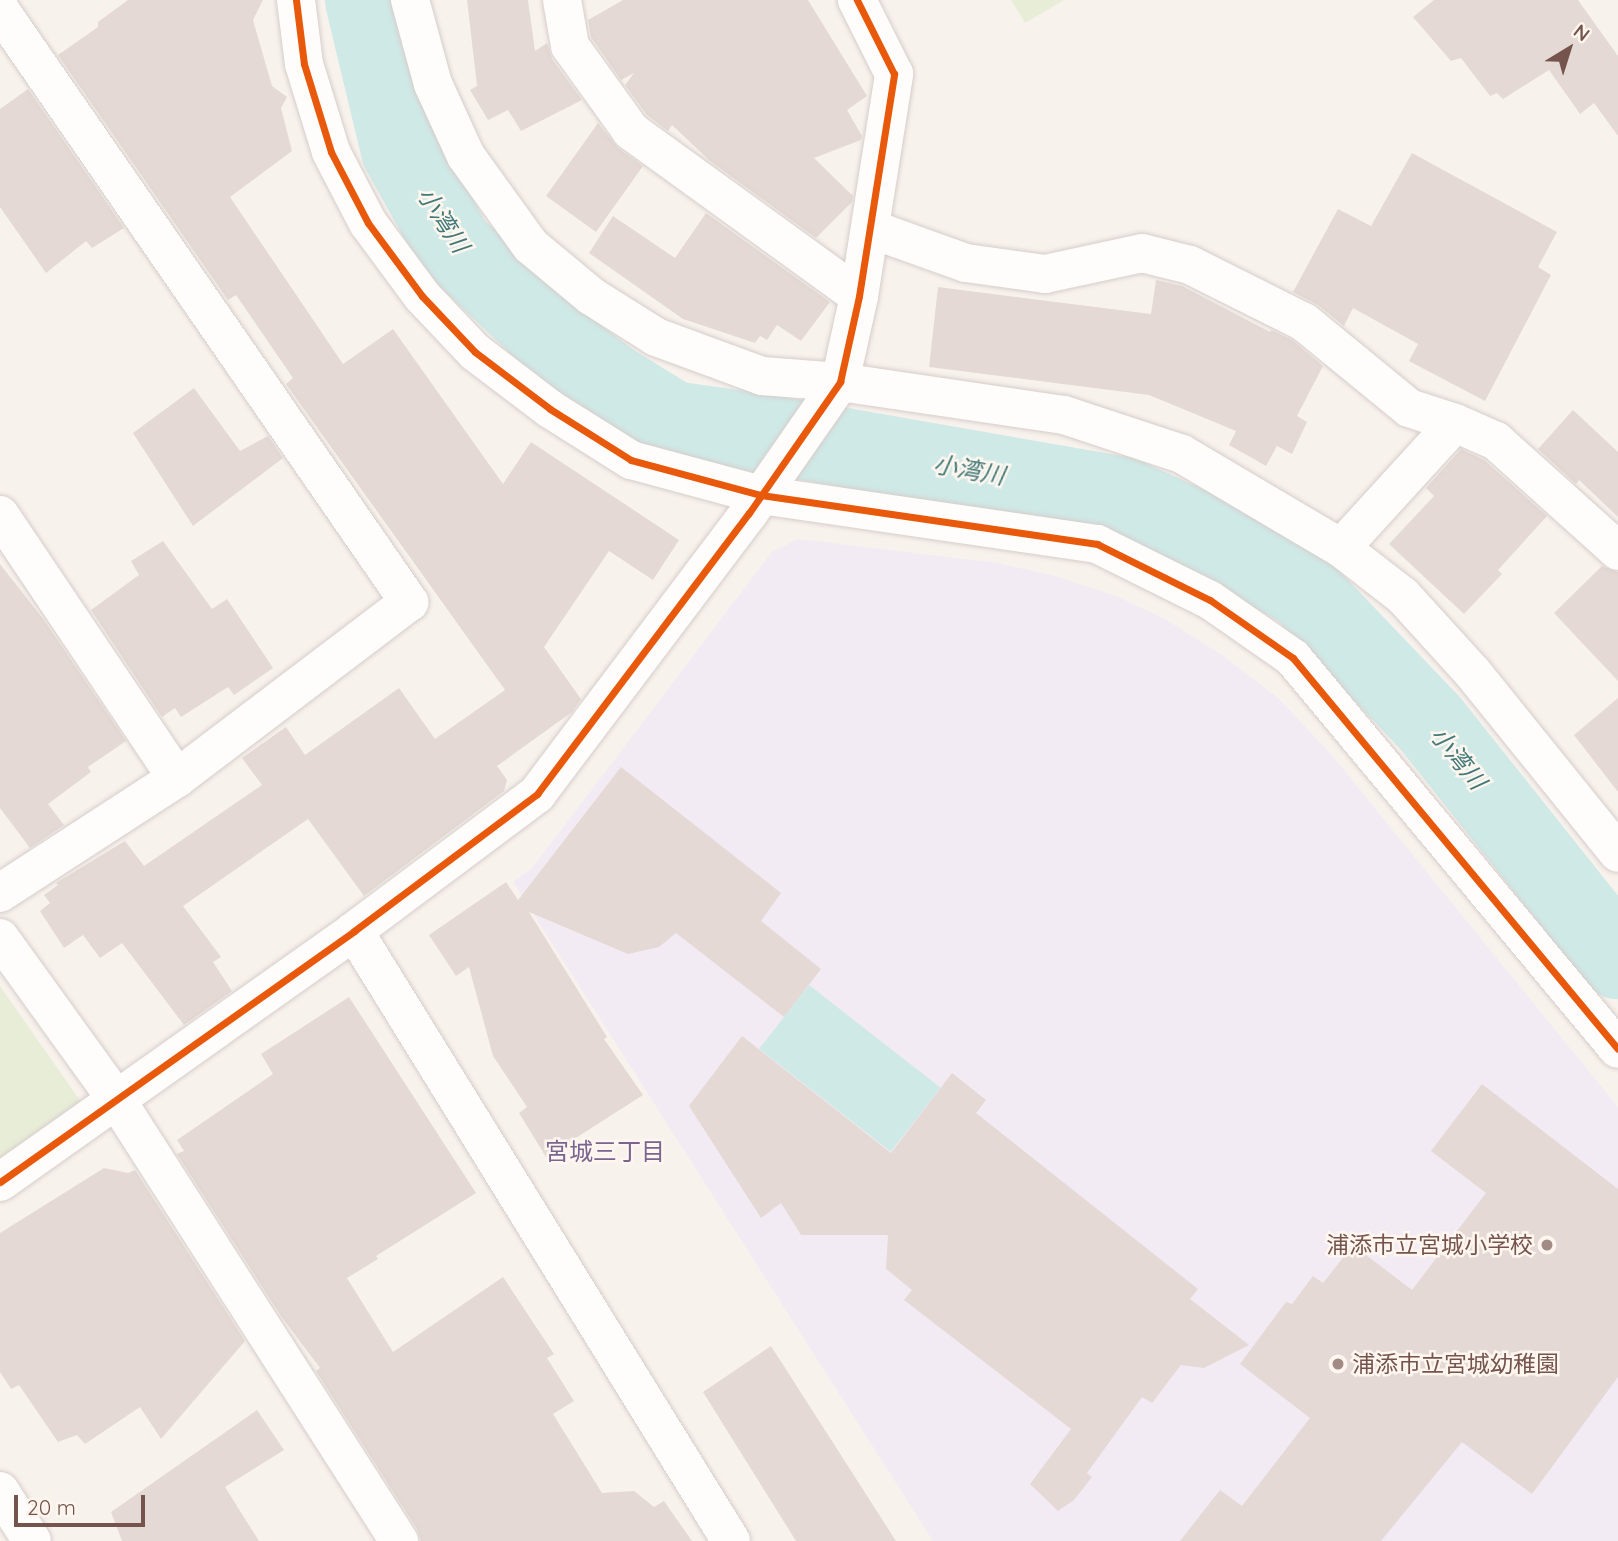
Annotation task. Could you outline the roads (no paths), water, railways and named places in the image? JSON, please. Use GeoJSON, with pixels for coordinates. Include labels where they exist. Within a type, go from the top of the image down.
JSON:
{"type":"FeatureCollection","features":[{"type":"Feature","properties":{"kind":"street"},"geometry":{"type":"LineString","coordinates":[[296,0],[304,64],[331,152],[368,223],[422,296],[475,352],[550,409],[631,460],[761,495],[1097,544],[1210,600],[1293,658],[1618,1049]]}},
{"type":"Feature","properties":{"kind":"street"},"geometry":{"type":"LineString","coordinates":[[410,0],[433,84],[466,156],[531,246],[591,296],[656,337],[762,376],[840,382],[1064,415],[1182,454],[1341,548],[1404,596],[1473,673],[1618,853]]}},
{"type":"Feature","properties":{"kind":"street"},"geometry":{"type":"LineString","coordinates":[[562,0],[570,46],[631,131],[859,296]]}},
{"type":"Feature","properties":{"kind":"street"},"geometry":{"type":"LineString","coordinates":[[0,1182],[354,931],[537,794],[761,495],[840,382],[859,296],[894,74],[857,0]]}},
{"type":"Feature","properties":{"kind":"street"},"geometry":{"type":"LineString","coordinates":[[0,10],[409,602],[177,778],[0,894]]}},
{"type":"Feature","properties":{"kind":"street"},"geometry":{"type":"LineString","coordinates":[[871,229],[966,263],[1045,274],[1142,253],[1190,265],[1304,322],[1409,408],[1455,423],[1496,441],[1618,551]]}},
{"type":"Feature","properties":{"kind":"street"},"geometry":{"type":"LineString","coordinates":[[1341,548],[1455,423]]}},
{"type":"Feature","properties":{"kind":"street"},"geometry":{"type":"LineString","coordinates":[[0,514],[177,778]]}},
{"type":"Feature","properties":{"kind":"street"},"geometry":{"type":"LineString","coordinates":[[354,931],[731,1541]]}},
{"type":"Feature","properties":{"kind":"street"},"geometry":{"type":"LineString","coordinates":[[0,938],[116,1099],[399,1541]]}},
{"type":"Feature","properties":{"kind":"street"},"geometry":{"type":"LineString","coordinates":[[0,1491],[32,1541]]}},
{"type":"Feature","properties":{"kind":"water"},"geometry":{"type":"Polygon","coordinates":[[[809,985],[941,1088],[891,1152],[759,1049],[809,985]]]}},
{"type":"Feature","properties":{"kind":"waterway","name":"小湾川"},"geometry":{"type":"LineString","coordinates":[[364,0],[400,150],[453,245],[547,334],[611,382],[672,420],[763,433],[1123,496],[1196,529],[1302,589],[1430,723],[1618,959]]}},
{"type":"Feature","properties":{"kind":"place","name":"浦添市立宮城小学校"},"geometry":{"type":"Point","coordinates":[1547,1245]}},
{"type":"Feature","properties":{"kind":"place","name":"浦添市立宮城幼稚園"},"geometry":{"type":"Point","coordinates":[1338,1364]}},
{"type":"Feature","properties":{"kind":"district","name":"宮城三丁目"},"geometry":{"type":"Point","coordinates":[605,1152]}}]}
